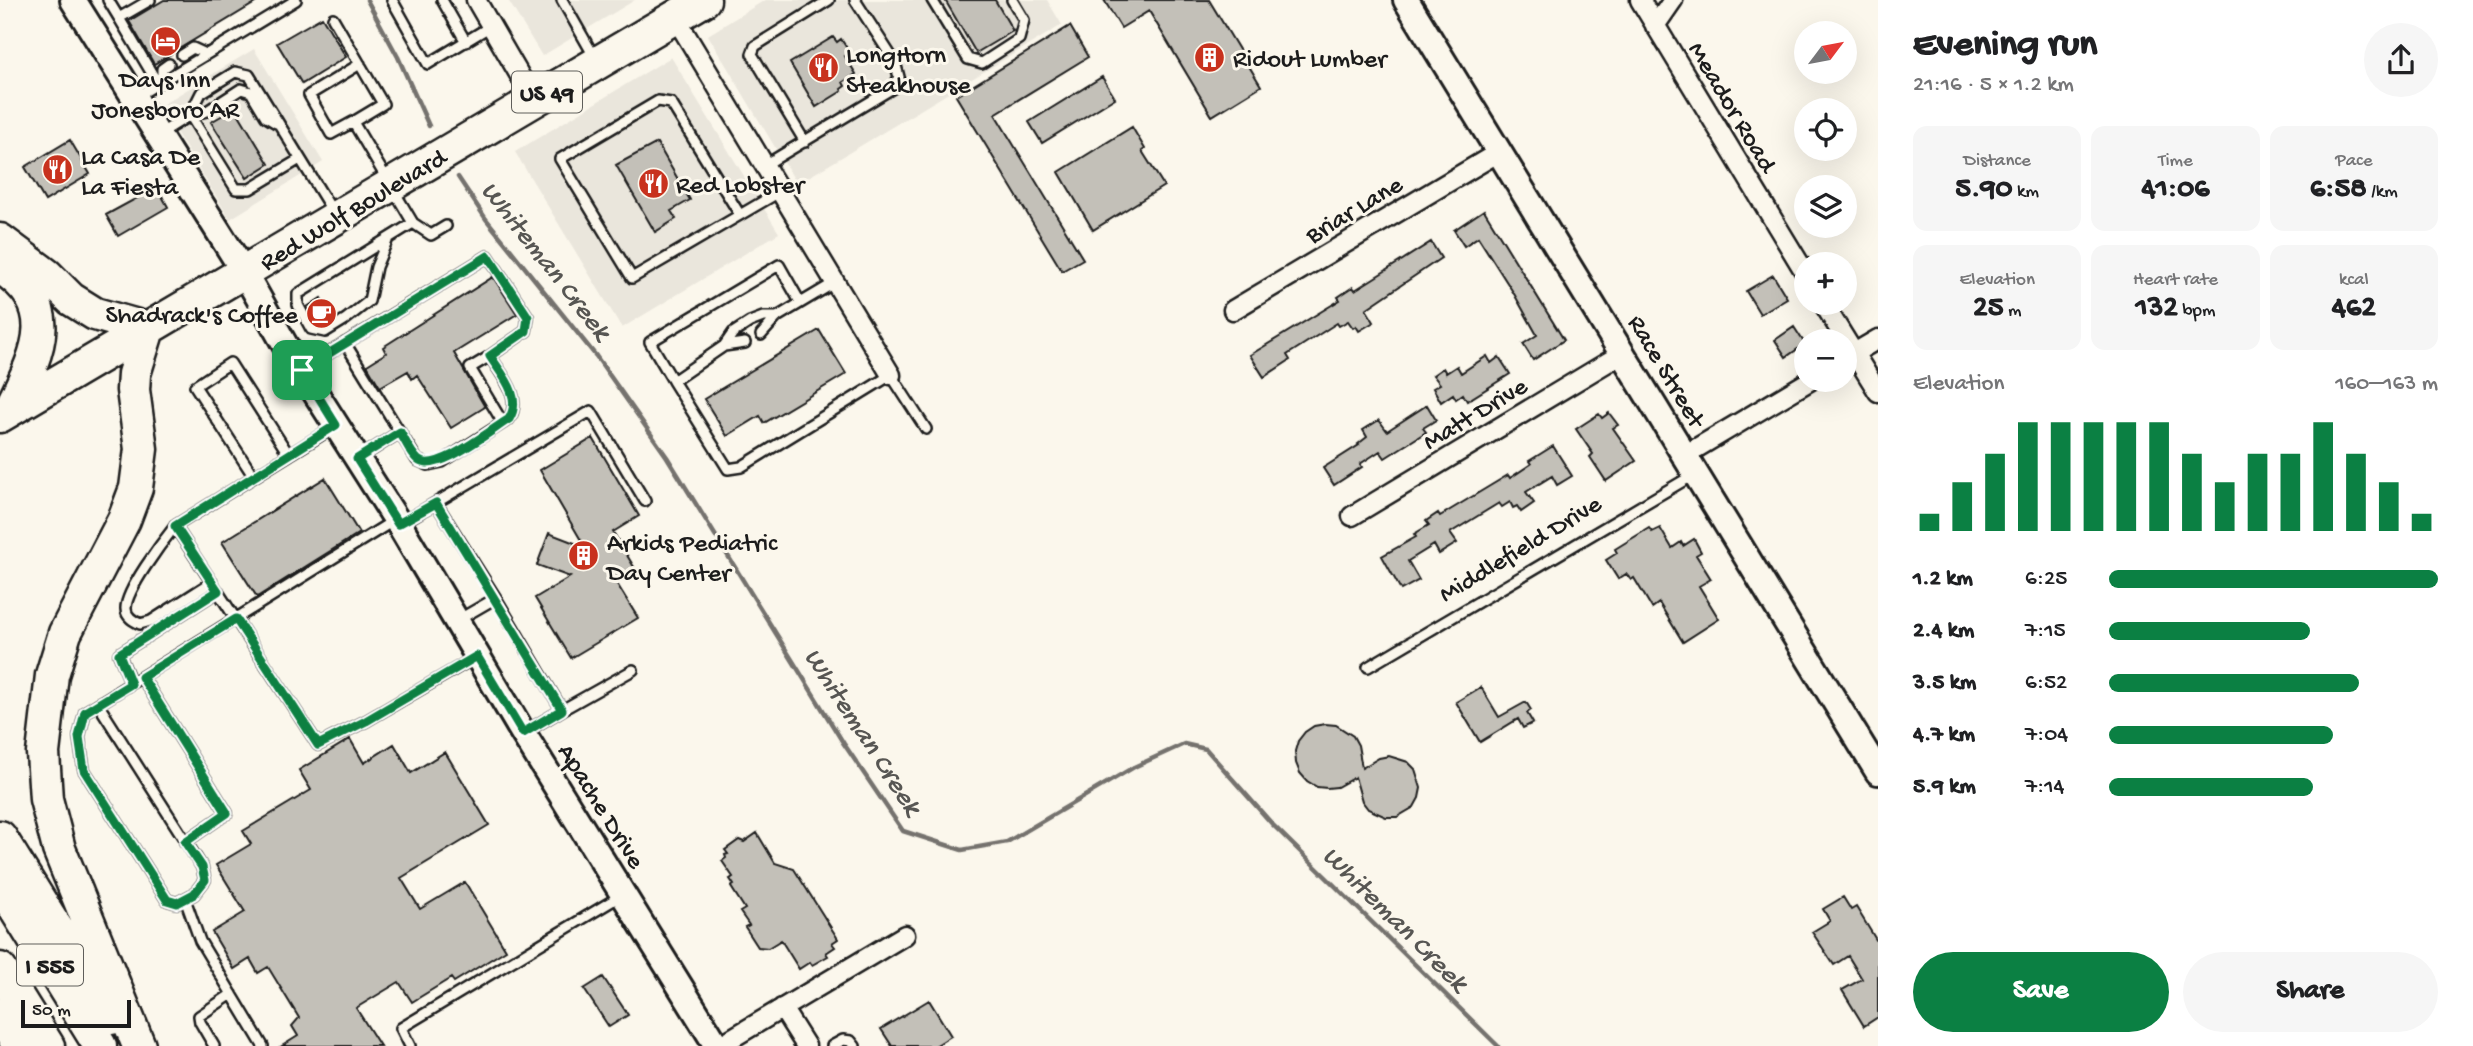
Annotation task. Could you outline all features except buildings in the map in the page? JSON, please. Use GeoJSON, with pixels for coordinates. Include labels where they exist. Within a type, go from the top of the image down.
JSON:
{"type":"FeatureCollection","features":[{"type":"Feature","properties":{"kind":"highway","name":"Red Wolf Boulevard"},"geometry":{"type":"LineString","coordinates":[[5,413],[704,0]]}},
{"type":"Feature","properties":{"kind":"highway"},"geometry":{"type":"LineString","coordinates":[[0,240],[47,275],[71,299],[94,314],[148,329],[134,374],[132,390],[141,449],[136,488],[124,520],[65,633],[52,676],[43,753],[46,799],[59,849],[139,1046]]}},
{"type":"Feature","properties":{"kind":"highway"},"geometry":{"type":"LineString","coordinates":[[0,267],[29,292],[37,309],[39,324],[36,356],[5,413]]}},
{"type":"Feature","properties":{"kind":"highway"},"geometry":{"type":"LineString","coordinates":[[71,299],[82,316],[85,329],[80,369]]}},
{"type":"Feature","properties":{"kind":"highway"},"geometry":{"type":"LineString","coordinates":[[0,837],[130,1046]]}},
{"type":"Feature","properties":{"kind":"highway","name":"I 555"},"geometry":{"type":"LineString","coordinates":[[0,884],[100,1046]]}},
{"type":"Feature","properties":{"kind":"highway","name":"I 555"},"geometry":{"type":"LineString","coordinates":[[0,969],[48,1046]]}},
{"type":"Feature","properties":{"kind":"highway"},"geometry":{"type":"LineString","coordinates":[[0,1014],[19,1046]]}},
{"type":"Feature","properties":{"kind":"street","name":"Apache Drive"},"geometry":{"type":"LineString","coordinates":[[73,0],[156,136],[244,272],[523,733],[718,1046]]}},
{"type":"Feature","properties":{"kind":"street"},"geometry":{"type":"LineString","coordinates":[[476,0],[534,100]]}},
{"type":"Feature","properties":{"kind":"street","name":"Race Street"},"geometry":{"type":"LineString","coordinates":[[1406,0],[1878,772]]}},
{"type":"Feature","properties":{"kind":"street","name":"Meador Road"},"geometry":{"type":"LineString","coordinates":[[1640,0],[1794,254]]}},
{"type":"Feature","properties":{"kind":"street"},"geometry":{"type":"LineString","coordinates":[[1655,26],[1674,0]]}},
{"type":"Feature","properties":{"kind":"street"},"geometry":{"type":"LineString","coordinates":[[675,17],[891,375]]}},
{"type":"Feature","properties":{"kind":"street","name":"Briar Lane"},"geometry":{"type":"LineString","coordinates":[[1233,310],[1499,152]]}},
{"type":"Feature","properties":{"kind":"street"},"geometry":{"type":"LineString","coordinates":[[1857,351],[1878,339]]}},
{"type":"Feature","properties":{"kind":"street","name":"Matt Drive"},"geometry":{"type":"LineString","coordinates":[[1352,516],[1623,353]]}},
{"type":"Feature","properties":{"kind":"street"},"geometry":{"type":"LineString","coordinates":[[1857,366],[1878,392]]}},
{"type":"Feature","properties":{"kind":"street","name":"Middlefield Drive"},"geometry":{"type":"LineString","coordinates":[[1691,464],[1794,392]]}},
{"type":"Feature","properties":{"kind":"street"},"geometry":{"type":"LineString","coordinates":[[718,1046],[905,935]]}},
{"type":"Feature","properties":{"kind":"street"},"geometry":{"type":"LineString","coordinates":[[782,1008],[806,1046]]}},
{"type":"Feature","properties":{"kind":"lane"},"geometry":{"type":"LineString","coordinates":[[108,0],[160,83]]}},
{"type":"Feature","properties":{"kind":"lane"},"geometry":{"type":"LineString","coordinates":[[119,19],[150,0]]}},
{"type":"Feature","properties":{"kind":"lane"},"geometry":{"type":"LineString","coordinates":[[134,98],[296,0]]}},
{"type":"Feature","properties":{"kind":"lane"},"geometry":{"type":"LineString","coordinates":[[392,0],[428,64],[491,26]]}},
{"type":"Feature","properties":{"kind":"lane"},"geometry":{"type":"LineString","coordinates":[[442,0],[466,42]]}},
{"type":"Feature","properties":{"kind":"lane"},"geometry":{"type":"LineString","coordinates":[[562,0],[598,62]]}},
{"type":"Feature","properties":{"kind":"lane"},"geometry":{"type":"LineString","coordinates":[[805,142],[752,54],[755,46],[829,0]]}},
{"type":"Feature","properties":{"kind":"lane"},"geometry":{"type":"LineString","coordinates":[[765,165],[892,88],[899,77],[895,62],[856,0]]}},
{"type":"Feature","properties":{"kind":"lane"},"geometry":{"type":"LineString","coordinates":[[932,0],[968,59],[982,63],[1019,39],[1024,20],[1012,0]]}},
{"type":"Feature","properties":{"kind":"lane"},"geometry":{"type":"LineString","coordinates":[[332,18],[360,64],[383,104],[331,134],[309,95],[360,64]]}},
{"type":"Feature","properties":{"kind":"lane"},"geometry":{"type":"LineString","coordinates":[[182,55],[193,48],[206,54]]}},
{"type":"Feature","properties":{"kind":"lane"},"geometry":{"type":"LineString","coordinates":[[160,83],[162,69],[169,64]]}},
{"type":"Feature","properties":{"kind":"lane"},"geometry":{"type":"LineString","coordinates":[[190,115],[201,93],[235,72],[249,75],[336,217]]}},
{"type":"Feature","properties":{"kind":"lane"},"geometry":{"type":"LineString","coordinates":[[156,136],[190,115],[207,111],[241,89],[251,92],[266,117],[279,124]]}},
{"type":"Feature","properties":{"kind":"lane"},"geometry":{"type":"LineString","coordinates":[[740,215],[671,103],[658,101],[560,159],[632,278],[740,215],[781,191]]}},
{"type":"Feature","properties":{"kind":"lane"},"geometry":{"type":"LineString","coordinates":[[190,115],[236,189],[250,189],[300,159]]}},
{"type":"Feature","properties":{"kind":"lane"},"geometry":{"type":"LineString","coordinates":[[353,122],[413,223],[431,235],[446,226]]}},
{"type":"Feature","properties":{"kind":"lane"},"geometry":{"type":"LineString","coordinates":[[387,241],[376,267],[369,302],[325,332],[311,330],[298,305],[298,294],[413,223]]}},
{"type":"Feature","properties":{"kind":"lane"},"geometry":{"type":"LineString","coordinates":[[302,370],[488,256],[528,317],[526,331],[470,368],[503,423]]}},
{"type":"Feature","properties":{"kind":"lane"},"geometry":{"type":"LineString","coordinates":[[800,302],[779,265],[650,342],[728,469],[741,467],[891,375],[926,429]]}},
{"type":"Feature","properties":{"kind":"lane"},"geometry":{"type":"LineString","coordinates":[[761,335],[777,317],[834,283]]}},
{"type":"Feature","properties":{"kind":"lane"},"geometry":{"type":"LineString","coordinates":[[673,381],[724,346],[733,333],[750,322],[763,317],[777,317]]}},
{"type":"Feature","properties":{"kind":"lane"},"geometry":{"type":"LineString","coordinates":[[345,343],[417,460],[428,465],[442,462],[503,423],[514,411],[514,396],[490,356]]}},
{"type":"Feature","properties":{"kind":"lane"},"geometry":{"type":"LineString","coordinates":[[724,346],[746,343]]}},
{"type":"Feature","properties":{"kind":"lane"},"geometry":{"type":"LineString","coordinates":[[254,477],[195,386],[230,363],[289,455]]}},
{"type":"Feature","properties":{"kind":"lane"},"geometry":{"type":"LineString","coordinates":[[98,704],[202,867],[205,880],[194,894],[177,903],[167,900],[84,770],[79,737],[85,712],[236,619],[397,522],[436,503],[591,411],[645,501]]}},
{"type":"Feature","properties":{"kind":"lane"},"geometry":{"type":"LineString","coordinates":[[215,587],[151,621],[141,624],[127,615],[125,607],[132,591],[149,561],[175,526],[336,425]]}},
{"type":"Feature","properties":{"kind":"lane"},"geometry":{"type":"LineString","coordinates":[[357,459],[400,432]]}},
{"type":"Feature","properties":{"kind":"lane","name":"Middlefield Drive"},"geometry":{"type":"LineString","coordinates":[[1368,667],[1691,464]]}},
{"type":"Feature","properties":{"kind":"lane"},"geometry":{"type":"LineString","coordinates":[[436,503],[562,710]]}},
{"type":"Feature","properties":{"kind":"lane"},"geometry":{"type":"LineString","coordinates":[[175,526],[318,745],[366,721],[477,656]]}},
{"type":"Feature","properties":{"kind":"lane"},"geometry":{"type":"LineString","coordinates":[[131,684],[119,654],[215,587]]}},
{"type":"Feature","properties":{"kind":"lane"},"geometry":{"type":"LineString","coordinates":[[456,621],[496,598]]}},
{"type":"Feature","properties":{"kind":"lane"},"geometry":{"type":"LineString","coordinates":[[523,733],[633,670]]}},
{"type":"Feature","properties":{"kind":"lane"},"geometry":{"type":"LineString","coordinates":[[142,677],[227,813],[185,842]]}},
{"type":"Feature","properties":{"kind":"lane"},"geometry":{"type":"LineString","coordinates":[[411,1046],[401,1028],[624,894]]}},
{"type":"Feature","properties":{"kind":"lane"},"geometry":{"type":"LineString","coordinates":[[185,899],[201,941],[263,1046]]}},
{"type":"Feature","properties":{"kind":"lane"},"geometry":{"type":"LineString","coordinates":[[214,1046],[198,1019],[232,994]]}},
{"type":"Feature","properties":{"kind":"lane"},"geometry":{"type":"LineString","coordinates":[[832,1046],[843,1040],[851,1041],[855,1046]]}},
{"type":"Feature","properties":{"kind":"shaded area"},"geometry":{"type":"Polygon","coordinates":[[[508,0],[635,0],[542,56],[508,0]]]}},
{"type":"Feature","properties":{"kind":"shaded area"},"geometry":{"type":"Polygon","coordinates":[[[765,0],[1047,0],[1062,25],[797,184],[708,35],[765,0]]]}},
{"type":"Feature","properties":{"kind":"shaded area"},"geometry":{"type":"Polygon","coordinates":[[[254,49],[323,162],[230,219],[160,106],[254,49]]]}},
{"type":"Feature","properties":{"kind":"shaded area"},"geometry":{"type":"Polygon","coordinates":[[[671,57],[779,233],[622,328],[515,152],[671,57]]]}},
{"type":"Feature","properties":{"kind":"waterway","name":"Whiteman Creek"},"geometry":{"type":"LineString","coordinates":[[367,0],[398,57],[429,126]]}},
{"type":"Feature","properties":{"kind":"waterway","name":"Whiteman Creek"},"geometry":{"type":"LineString","coordinates":[[458,177],[486,219],[596,356],[667,457],[844,744],[903,831],[962,850],[1007,842],[1134,767],[1184,744],[1206,749],[1273,825],[1498,1046]]}},
{"type":"Feature","properties":{"kind":"place","name":"Days Inn Jonesboro AR"},"geometry":{"type":"Point","coordinates":[165,42]}},
{"type":"Feature","properties":{"kind":"place","name":"Ridout Lumber"},"geometry":{"type":"Point","coordinates":[1210,57]}},
{"type":"Feature","properties":{"kind":"place","name":"LongHorn Steakhouse"},"geometry":{"type":"Point","coordinates":[823,68]}},
{"type":"Feature","properties":{"kind":"place","name":"La Casa De La Fiesta"},"geometry":{"type":"Point","coordinates":[58,170]}},
{"type":"Feature","properties":{"kind":"place","name":"Red Lobster"},"geometry":{"type":"Point","coordinates":[653,183]}},
{"type":"Feature","properties":{"kind":"place","name":"Shadrack's Coffee"},"geometry":{"type":"Point","coordinates":[321,313]}},
{"type":"Feature","properties":{"kind":"place","name":"Arkids Pediatric Day Center"},"geometry":{"type":"Point","coordinates":[584,556]}},
{"type":"Feature","properties":{"kind":"route"},"geometry":{"type":"LineString","coordinates":[[488,256],[528,317],[526,331],[490,356],[514,396],[514,411],[509,419],[442,462],[428,465],[417,460],[400,432],[357,459],[398,524],[436,503],[562,710],[523,733],[477,656],[366,721],[318,745],[236,619],[142,677],[227,813],[185,842],[202,867],[205,880],[194,894],[177,903],[167,900],[84,770],[79,737],[85,712],[131,684],[119,654],[218,591],[175,526],[336,425],[302,370],[488,256]]}}]}
